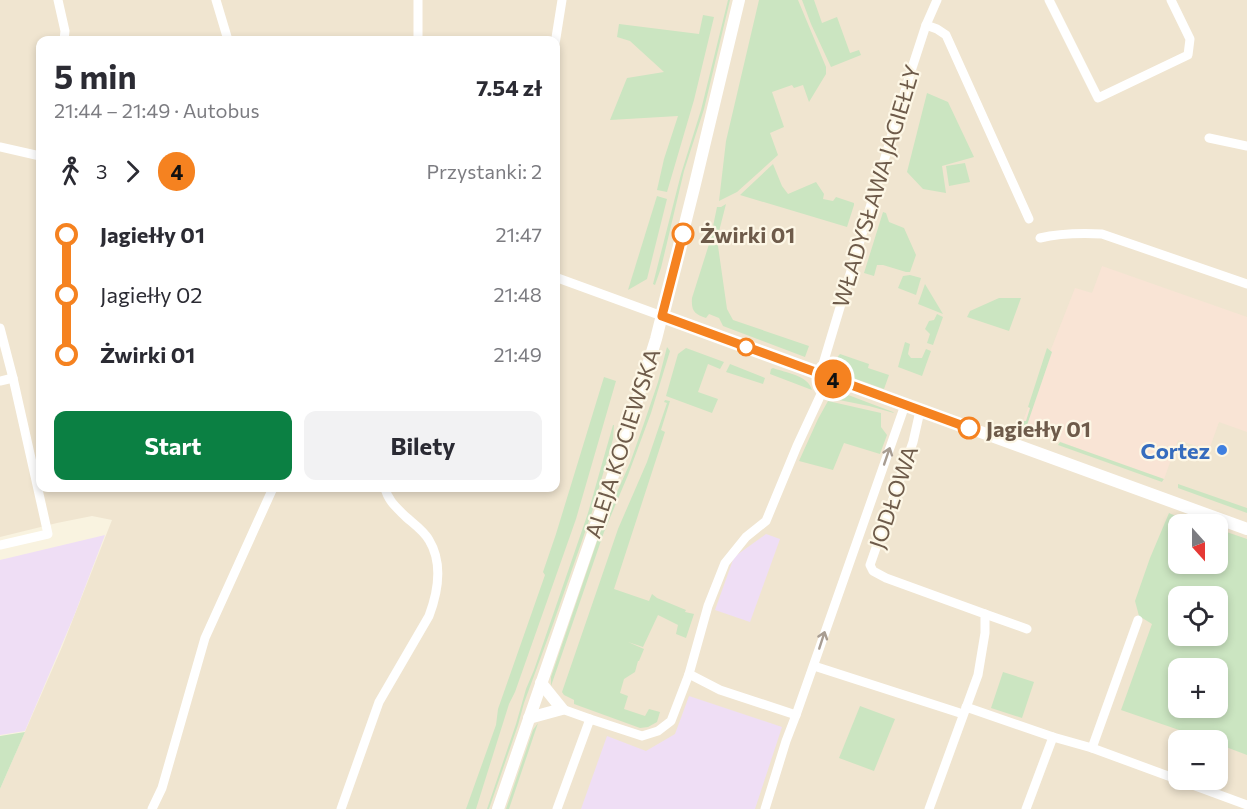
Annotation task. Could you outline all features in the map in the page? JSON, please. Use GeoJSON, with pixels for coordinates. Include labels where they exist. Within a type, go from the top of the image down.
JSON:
{"type":"FeatureCollection","features":[{"type":"Feature","properties":{"kind":"street"},"geometry":{"type":"LineString","coordinates":[[58,0],[64,36]]}},
{"type":"Feature","properties":{"kind":"street"},"geometry":{"type":"LineString","coordinates":[[216,0],[227,36]]}},
{"type":"Feature","properties":{"kind":"street"},"geometry":{"type":"LineString","coordinates":[[418,0],[418,36]]}},
{"type":"Feature","properties":{"kind":"street"},"geometry":{"type":"LineString","coordinates":[[556,36],[562,0]]}},
{"type":"Feature","properties":{"kind":"street","name":"ALEJA KOCIEWSKA"},"geometry":{"type":"LineString","coordinates":[[498,809],[621,452],[662,316],[739,0]]}},
{"type":"Feature","properties":{"kind":"street","name":"WŁADYSŁAWA JAGIEŁŁY"},"geometry":{"type":"LineString","coordinates":[[562,709],[642,736],[658,731],[671,721],[689,674],[708,606],[725,563],[746,537],[766,521],[825,376],[874,190],[926,25],[937,0]]}},
{"type":"Feature","properties":{"kind":"street"},"geometry":{"type":"LineString","coordinates":[[1049,0],[1098,98],[1188,55],[1190,39],[1171,0]]}},
{"type":"Feature","properties":{"kind":"street"},"geometry":{"type":"LineString","coordinates":[[926,25],[946,35],[1029,219]]}},
{"type":"Feature","properties":{"kind":"street"},"geometry":{"type":"LineString","coordinates":[[1209,138],[1247,146]]}},
{"type":"Feature","properties":{"kind":"street"},"geometry":{"type":"LineString","coordinates":[[0,147],[36,155]]}},
{"type":"Feature","properties":{"kind":"street"},"geometry":{"type":"LineString","coordinates":[[1040,238],[1077,232],[1102,234],[1247,284]]}},
{"type":"Feature","properties":{"kind":"street"},"geometry":{"type":"LineString","coordinates":[[560,279],[1247,530]]}},
{"type":"Feature","properties":{"kind":"street"},"geometry":{"type":"LineString","coordinates":[[0,328],[36,481]]}},
{"type":"Feature","properties":{"kind":"street"},"geometry":{"type":"LineString","coordinates":[[0,381],[13,378]]}},
{"type":"Feature","properties":{"kind":"street","name":"JODŁOWA"},"geometry":{"type":"LineString","coordinates":[[765,809],[786,741],[905,405]]}},
{"type":"Feature","properties":{"kind":"street","name":"JODŁOWA"},"geometry":{"type":"LineString","coordinates":[[920,411],[913,442],[870,565],[873,571],[886,578],[1026,629]]}},
{"type":"Feature","properties":{"kind":"street"},"geometry":{"type":"LineString","coordinates":[[0,545],[48,534],[39,492]]}},
{"type":"Feature","properties":{"kind":"street"},"geometry":{"type":"LineString","coordinates":[[152,809],[162,789],[205,638],[271,492]]}},
{"type":"Feature","properties":{"kind":"street"},"geometry":{"type":"LineString","coordinates":[[341,809],[379,702],[429,616],[434,603],[439,572],[429,538],[390,501],[387,492]]}},
{"type":"Feature","properties":{"kind":"street"},"geometry":{"type":"LineString","coordinates":[[929,809],[978,675],[986,614]]}},
{"type":"Feature","properties":{"kind":"street"},"geometry":{"type":"LineString","coordinates":[[1092,748],[1137,620]]}},
{"type":"Feature","properties":{"kind":"street"},"geometry":{"type":"LineString","coordinates":[[814,666],[1092,748],[1247,805]]}},
{"type":"Feature","properties":{"kind":"street"},"geometry":{"type":"LineString","coordinates":[[689,674],[720,690],[796,716]]}},
{"type":"Feature","properties":{"kind":"street"},"geometry":{"type":"LineString","coordinates":[[529,718],[562,709],[541,683]]}},
{"type":"Feature","properties":{"kind":"street"},"geometry":{"type":"LineString","coordinates":[[557,809],[590,719]]}},
{"type":"Feature","properties":{"kind":"street"},"geometry":{"type":"LineString","coordinates":[[1026,809],[1053,737]]}},
{"type":"Feature","properties":{"kind":"shaded area"},"geometry":{"type":"Polygon","coordinates":[[[0,0],[1247,0],[1247,809],[0,809],[0,789],[62,647],[112,520],[92,516],[0,537],[0,0]]]}},
{"type":"Feature","properties":{"kind":"shaded area"},"geometry":{"type":"Polygon","coordinates":[[[1102,266],[1247,317],[1247,432],[1219,422],[1209,450],[1178,440],[1163,482],[1021,426],[1075,288],[1092,293],[1102,266]]]}},
{"type":"Feature","properties":{"kind":"shaded area"},"geometry":{"type":"Polygon","coordinates":[[[766,534],[780,539],[750,622],[715,610],[734,557],[766,534]]]}},
{"type":"Feature","properties":{"kind":"shaded area"},"geometry":{"type":"Polygon","coordinates":[[[105,535],[74,616],[25,731],[0,735],[0,560],[105,535]]]}},
{"type":"Feature","properties":{"kind":"shaded area"},"geometry":{"type":"Polygon","coordinates":[[[689,696],[782,727],[755,809],[581,809],[607,736],[646,751],[675,734],[689,696]]]}},
{"type":"Feature","properties":{"kind":"green space"},"geometry":{"type":"Polygon","coordinates":[[[728,0],[730,0],[704,109],[684,171],[655,285],[653,284],[681,174],[701,110],[728,0]]]}},
{"type":"Feature","properties":{"kind":"green space"},"geometry":{"type":"Polygon","coordinates":[[[759,0],[798,0],[826,67],[826,74],[809,102],[803,85],[794,88],[792,85],[772,92],[784,127],[770,133],[778,155],[737,192],[719,201],[726,141],[759,0]]]}},
{"type":"Feature","properties":{"kind":"green space"},"geometry":{"type":"Polygon","coordinates":[[[802,0],[814,0],[822,23],[837,17],[850,53],[859,50],[861,55],[831,67],[802,0]]]}},
{"type":"Feature","properties":{"kind":"green space"},"geometry":{"type":"Polygon","coordinates":[[[703,15],[714,17],[694,100],[667,192],[657,190],[678,116],[610,120],[627,78],[664,72],[630,41],[617,37],[619,24],[699,34],[703,15]]]}},
{"type":"Feature","properties":{"kind":"green space"},"geometry":{"type":"Polygon","coordinates":[[[927,93],[948,102],[974,157],[942,166],[946,193],[923,189],[907,172],[927,93]]]}},
{"type":"Feature","properties":{"kind":"green space"},"geometry":{"type":"Polygon","coordinates":[[[965,163],[970,182],[949,186],[946,166],[965,163]]]}},
{"type":"Feature","properties":{"kind":"green space"},"geometry":{"type":"Polygon","coordinates":[[[773,164],[788,194],[816,182],[824,194],[823,199],[833,201],[836,197],[854,203],[847,227],[740,195],[773,164]]]}},
{"type":"Feature","properties":{"kind":"green space"},"geometry":{"type":"Polygon","coordinates":[[[657,196],[667,199],[647,279],[628,290],[657,196]]]}},
{"type":"Feature","properties":{"kind":"green space"},"geometry":{"type":"Polygon","coordinates":[[[726,204],[717,239],[727,309],[733,320],[809,346],[805,357],[723,326],[719,318],[709,314],[706,318],[696,314],[693,309],[692,298],[710,241],[717,207],[726,204]]]}},
{"type":"Feature","properties":{"kind":"green space"},"geometry":{"type":"Polygon","coordinates":[[[883,212],[886,213],[889,222],[904,228],[916,255],[910,272],[877,265],[874,276],[864,273],[883,212]]]}},
{"type":"Feature","properties":{"kind":"green space"},"geometry":{"type":"Polygon","coordinates":[[[903,276],[921,278],[916,295],[898,288],[903,276]]]}},
{"type":"Feature","properties":{"kind":"green space"},"geometry":{"type":"Polygon","coordinates":[[[925,284],[943,314],[918,304],[925,284]]]}},
{"type":"Feature","properties":{"kind":"green space"},"geometry":{"type":"Polygon","coordinates":[[[999,298],[1021,298],[1009,331],[967,317],[970,311],[999,298]]]}},
{"type":"Feature","properties":{"kind":"green space"},"geometry":{"type":"Polygon","coordinates":[[[937,314],[943,317],[933,345],[927,343],[930,334],[925,329],[929,321],[934,320],[937,314]]]}},
{"type":"Feature","properties":{"kind":"green space"},"geometry":{"type":"Polygon","coordinates":[[[905,342],[910,344],[908,354],[911,358],[922,358],[926,349],[931,351],[922,376],[898,367],[905,342]]]}},
{"type":"Feature","properties":{"kind":"green space"},"geometry":{"type":"Polygon","coordinates":[[[667,347],[670,351],[651,413],[604,532],[551,686],[551,677],[604,521],[630,463],[658,382],[667,347]]]}},
{"type":"Feature","properties":{"kind":"green space"},"geometry":{"type":"Polygon","coordinates":[[[686,348],[724,362],[720,369],[708,364],[698,392],[718,399],[712,413],[666,396],[678,354],[686,348]]]}},
{"type":"Feature","properties":{"kind":"green space"},"geometry":{"type":"Polygon","coordinates":[[[1047,348],[1052,352],[1026,428],[1038,433],[1037,436],[1016,429],[1017,424],[1026,421],[1030,408],[1028,407],[1047,348]]]}},
{"type":"Feature","properties":{"kind":"green space"},"geometry":{"type":"Polygon","coordinates":[[[840,354],[869,364],[868,368],[889,375],[884,389],[842,374],[835,368],[832,361],[840,354]]]}},
{"type":"Feature","properties":{"kind":"green space"},"geometry":{"type":"Polygon","coordinates":[[[730,364],[765,378],[763,384],[726,372],[730,364]]]}},
{"type":"Feature","properties":{"kind":"green space"},"geometry":{"type":"Polygon","coordinates":[[[773,368],[801,378],[810,385],[812,390],[770,374],[773,368]]]}},
{"type":"Feature","properties":{"kind":"green space"},"geometry":{"type":"Polygon","coordinates":[[[604,377],[616,381],[576,519],[509,704],[476,809],[466,809],[545,575],[543,572],[604,377]]]}},
{"type":"Feature","properties":{"kind":"green space"},"geometry":{"type":"Polygon","coordinates":[[[835,390],[893,412],[894,413],[829,398],[835,390]]]}},
{"type":"Feature","properties":{"kind":"green space"},"geometry":{"type":"Polygon","coordinates":[[[665,400],[670,401],[661,430],[665,432],[614,589],[649,601],[652,594],[686,610],[685,612],[694,614],[686,638],[676,634],[678,625],[658,615],[643,647],[628,642],[644,649],[635,672],[624,679],[620,693],[628,696],[624,709],[645,716],[649,709],[660,712],[657,722],[640,728],[574,704],[574,700],[562,692],[618,529],[647,462],[667,403],[664,402],[665,400]]]}},
{"type":"Feature","properties":{"kind":"green space"},"geometry":{"type":"Polygon","coordinates":[[[828,401],[881,413],[881,427],[887,435],[880,454],[844,443],[833,470],[799,461],[828,401]]]}},
{"type":"Feature","properties":{"kind":"green space"},"geometry":{"type":"Polygon","coordinates":[[[613,425],[613,439],[592,512],[489,809],[487,809],[526,689],[588,513],[613,425]]]}},
{"type":"Feature","properties":{"kind":"green space"},"geometry":{"type":"Polygon","coordinates":[[[1060,442],[1164,479],[1162,482],[1058,445],[1060,442]]]}},
{"type":"Feature","properties":{"kind":"green space"},"geometry":{"type":"Polygon","coordinates":[[[1178,484],[1247,508],[1247,513],[1178,488],[1178,484]]]}},
{"type":"Feature","properties":{"kind":"green space"},"geometry":{"type":"Polygon","coordinates":[[[1168,515],[1168,574],[1228,574],[1228,532],[1247,539],[1247,755],[1228,748],[1228,730],[1179,730],[1121,710],[1152,624],[1139,616],[1135,601],[1168,515]]]}},
{"type":"Feature","properties":{"kind":"green space"},"geometry":{"type":"Polygon","coordinates":[[[1003,672],[1034,682],[1022,718],[991,708],[1003,672]]]}},
{"type":"Feature","properties":{"kind":"green space"},"geometry":{"type":"Polygon","coordinates":[[[860,706],[895,719],[874,771],[839,758],[860,706]]]}},
{"type":"Feature","properties":{"kind":"green space"},"geometry":{"type":"Polygon","coordinates":[[[538,723],[509,809],[506,809],[533,730],[538,723]]]}},
{"type":"Feature","properties":{"kind":"green space"},"geometry":{"type":"Polygon","coordinates":[[[25,732],[0,789],[0,736],[25,732]]]}},
{"type":"Feature","properties":{"kind":"bus line","name":"4"},"geometry":{"type":"LineString","coordinates":[[683,234],[662,316],[969,428]]}},
{"type":"Feature","properties":{"kind":"place","name":"Żwirki 01"},"geometry":{"type":"Point","coordinates":[683,234]}},
{"type":"Feature","properties":{"kind":"place","name":"Jagiełły 01"},"geometry":{"type":"Point","coordinates":[969,428]}},
{"type":"Feature","properties":{"kind":"place","name":"Cortez"},"geometry":{"type":"Point","coordinates":[1222,450]}}]}
